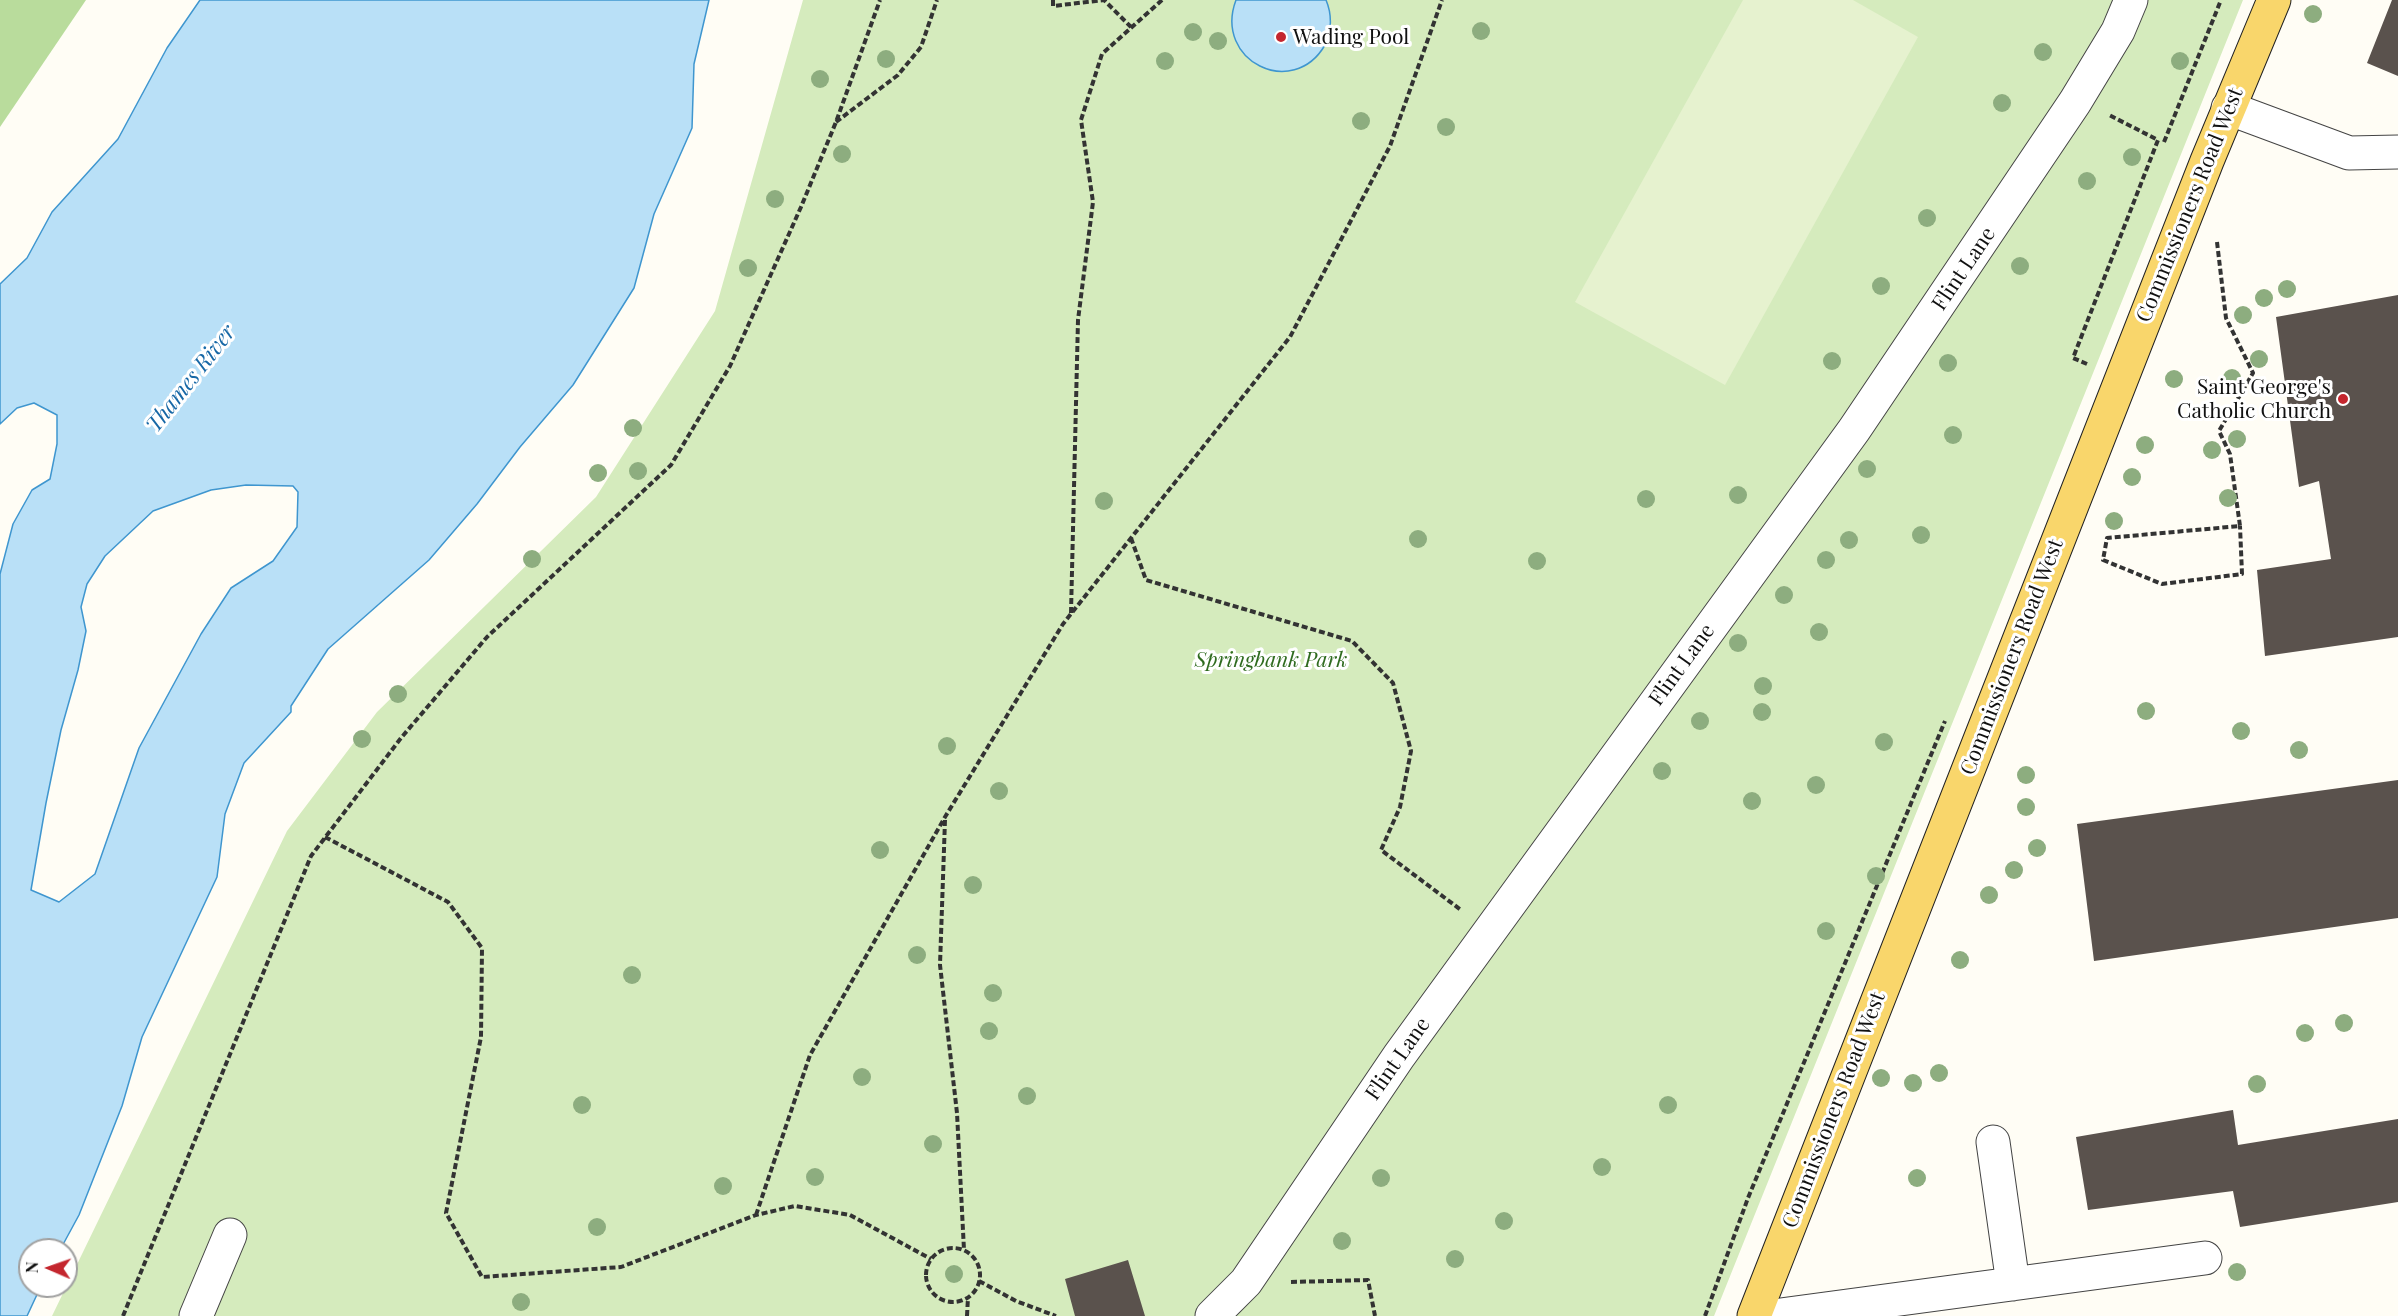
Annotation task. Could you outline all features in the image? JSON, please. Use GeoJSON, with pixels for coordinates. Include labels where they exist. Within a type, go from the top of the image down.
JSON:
{"type":"FeatureCollection","features":[{"type":"Feature","properties":{"kind":"main road","name":"Commissioners Road West"},"geometry":{"type":"LineString","coordinates":[[1754,1316],[2228,108],[2274,0]]}},
{"type":"Feature","properties":{"kind":"street","name":"Flint Lane"},"geometry":{"type":"LineString","coordinates":[[1212,1316],[1246,1282],[1399,1056],[1854,430],[2075,102],[2118,31],[2131,0]]}},
{"type":"Feature","properties":{"kind":"street"},"geometry":{"type":"LineString","coordinates":[[2228,108],[2349,153],[2398,152]]}},
{"type":"Feature","properties":{"kind":"street"},"geometry":{"type":"LineString","coordinates":[[1993,1142],[2013,1284]]}},
{"type":"Feature","properties":{"kind":"street"},"geometry":{"type":"LineString","coordinates":[[196,1316],[230,1235]]}},
{"type":"Feature","properties":{"kind":"street"},"geometry":{"type":"LineString","coordinates":[[1773,1316],[2205,1258]]}},
{"type":"Feature","properties":{"kind":"path"},"geometry":{"type":"LineString","coordinates":[[123,1316],[310,856],[401,738],[487,637],[671,465],[730,366],[836,122],[880,0]]}},
{"type":"Feature","properties":{"kind":"path"},"geometry":{"type":"LineString","coordinates":[[836,122],[898,75],[921,47],[938,0]]}},
{"type":"Feature","properties":{"kind":"path"},"geometry":{"type":"LineString","coordinates":[[1053,0],[1053,6],[1104,0],[1131,27]]}},
{"type":"Feature","properties":{"kind":"path"},"geometry":{"type":"LineString","coordinates":[[1071,614],[1078,320],[1093,202],[1082,120],[1102,54],[1162,0]]}},
{"type":"Feature","properties":{"kind":"path"},"geometry":{"type":"LineString","coordinates":[[756,1215],[810,1054],[945,818],[1071,614],[1290,337],[1390,146],[1442,0]]}},
{"type":"Feature","properties":{"kind":"path"},"geometry":{"type":"LineString","coordinates":[[2164,142],[2221,0]]}},
{"type":"Feature","properties":{"kind":"path"},"geometry":{"type":"LineString","coordinates":[[2106,113],[2158,140],[2073,358],[2121,379]]}},
{"type":"Feature","properties":{"kind":"path"},"geometry":{"type":"LineString","coordinates":[[2217,241],[2226,318],[2253,373],[2219,431],[2230,454],[2240,526],[2242,574],[2162,584],[2103,560],[2107,538],[2240,526]]}},
{"type":"Feature","properties":{"kind":"path"},"geometry":{"type":"LineString","coordinates":[[1131,538],[1146,580],[1352,641],[1393,683],[1411,751],[1400,807],[1381,850],[1490,932]]}},
{"type":"Feature","properties":{"kind":"path"},"geometry":{"type":"LineString","coordinates":[[1705,1316],[1748,1198],[1949,710]]}},
{"type":"Feature","properties":{"kind":"path"},"geometry":{"type":"LineString","coordinates":[[945,818],[940,965],[957,1113],[964,1250]]}},
{"type":"Feature","properties":{"kind":"path"},"geometry":{"type":"LineString","coordinates":[[325,837],[448,902],[482,948],[481,1037],[446,1213],[482,1277],[621,1267],[756,1215],[795,1206],[850,1215],[931,1259]]}},
{"type":"Feature","properties":{"kind":"path"},"geometry":{"type":"LineString","coordinates":[[946,1249],[964,1250],[977,1261],[980,1274],[976,1290],[959,1301],[949,1301],[934,1294],[927,1275],[931,1259],[946,1249]]}},
{"type":"Feature","properties":{"kind":"path"},"geometry":{"type":"LineString","coordinates":[[1283,1282],[1368,1280],[1375,1316]]}},
{"type":"Feature","properties":{"kind":"path"},"geometry":{"type":"LineString","coordinates":[[979,1281],[1016,1301],[1056,1316]]}},
{"type":"Feature","properties":{"kind":"path"},"geometry":{"type":"LineString","coordinates":[[967,1316],[968,1297]]}},
{"type":"Feature","properties":{"kind":"green space"},"geometry":{"type":"Polygon","coordinates":[[[0,0],[86,0],[0,127],[0,0]]]}},
{"type":"Feature","properties":{"kind":"green space","name":"Springbank Park"},"geometry":{"type":"Polygon","coordinates":[[[803,0],[2243,0],[1714,1316],[52,1316],[61,1298],[78,1298],[78,1262],[287,831],[377,712],[596,497],[715,311],[803,0]]]}},
{"type":"Feature","properties":{"kind":"green space"},"geometry":{"type":"Polygon","coordinates":[[[1743,0],[1853,0],[1918,37],[1725,385],[1575,302],[1743,0]]]}},
{"type":"Feature","properties":{"kind":"water","name":"Thames River"},"geometry":{"type":"Polygon","coordinates":[[[200,0],[709,0],[694,64],[692,128],[654,214],[634,288],[573,385],[520,447],[477,504],[429,560],[328,649],[291,706],[291,712],[244,763],[225,814],[217,877],[142,1037],[122,1106],[79,1215],[67,1238],[18,1238],[18,1298],[35,1298],[27,1316],[0,1316],[0,574],[13,524],[32,490],[50,479],[57,444],[57,415],[34,403],[17,408],[0,424],[0,284],[27,258],[52,212],[118,139],[167,48],[200,0]],[[246,485],[211,490],[153,511],[105,556],[87,584],[81,607],[86,631],[61,730],[31,890],[59,902],[95,874],[139,748],[201,634],[231,588],[273,561],[297,527],[298,492],[293,486],[246,485]]]}},
{"type":"Feature","properties":{"kind":"water","name":"Wading Pool"},"geometry":{"type":"Polygon","coordinates":[[[1236,0],[1326,0],[1330,22],[1325,45],[1311,61],[1294,70],[1277,71],[1260,66],[1246,56],[1236,40],[1232,22],[1236,0]]]}},
{"type":"Feature","properties":{"kind":"building"},"geometry":{"type":"Polygon","coordinates":[[[2392,0],[2398,0],[2398,76],[2367,63],[2392,0]]]}},
{"type":"Feature","properties":{"kind":"building","name":"Saint George's Catholic Church"},"geometry":{"type":"Polygon","coordinates":[[[2398,295],[2398,637],[2265,656],[2257,570],[2331,559],[2319,481],[2299,487],[2276,317],[2398,295]]]}},
{"type":"Feature","properties":{"kind":"building"},"geometry":{"type":"Polygon","coordinates":[[[2398,780],[2398,918],[2094,961],[2077,824],[2398,780]]]}},
{"type":"Feature","properties":{"kind":"building"},"geometry":{"type":"Polygon","coordinates":[[[2233,1110],[2238,1145],[2398,1119],[2398,1202],[2240,1227],[2233,1191],[2088,1210],[2076,1137],[2233,1110]]]}},
{"type":"Feature","properties":{"kind":"building"},"geometry":{"type":"Polygon","coordinates":[[[1128,1260],[1145,1316],[1075,1316],[1065,1279],[1128,1260]]]}},
{"type":"Feature","properties":{"kind":"place","name":"Wading Pool"},"geometry":{"type":"Point","coordinates":[1281,37]}},
{"type":"Feature","properties":{"kind":"place","name":"Saint George's Catholic Church"},"geometry":{"type":"Point","coordinates":[2343,399]}}]}
